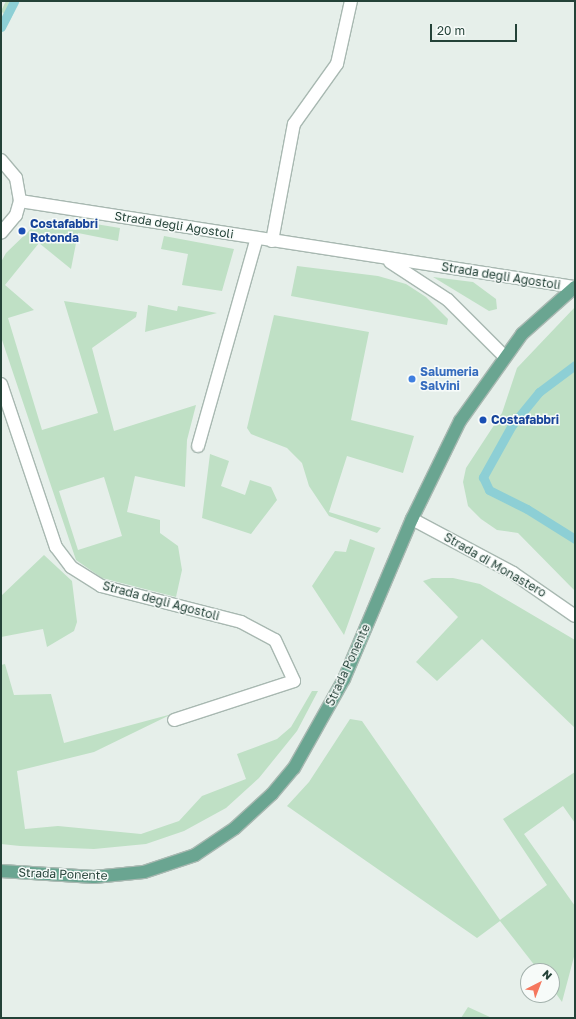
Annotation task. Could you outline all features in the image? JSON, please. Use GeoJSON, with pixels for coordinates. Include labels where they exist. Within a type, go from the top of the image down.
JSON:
{"type":"FeatureCollection","features":[{"type":"Feature","properties":{"kind":"main road","name":"Strada Ponente"},"geometry":{"type":"LineString","coordinates":[[1,871],[94,877],[144,872],[195,855],[235,828],[272,794],[311,740],[344,679],[412,519],[460,421],[504,356],[542,314],[575,287]]}},
{"type":"Feature","properties":{"kind":"street"},"geometry":{"type":"LineString","coordinates":[[272,241],[294,124],[337,64],[351,1]]}},
{"type":"Feature","properties":{"kind":"street"},"geometry":{"type":"LineString","coordinates":[[1,160],[16,178],[20,201],[16,215],[1,233]]}},
{"type":"Feature","properties":{"kind":"street","name":"Strada degli Agostoli"},"geometry":{"type":"LineString","coordinates":[[20,201],[575,287]]}},
{"type":"Feature","properties":{"kind":"street"},"geometry":{"type":"LineString","coordinates":[[198,446],[257,238]]}},
{"type":"Feature","properties":{"kind":"street","name":"Strada degli Agostoli"},"geometry":{"type":"LineString","coordinates":[[380,257],[413,275],[448,300],[504,356]]}},
{"type":"Feature","properties":{"kind":"street","name":"Strada degli Agostoli"},"geometry":{"type":"LineString","coordinates":[[1,384],[56,547],[71,566],[101,586],[241,622],[275,640],[294,681],[174,720]]}},
{"type":"Feature","properties":{"kind":"street","name":"Strada di Monastero"},"geometry":{"type":"LineString","coordinates":[[412,519],[513,573],[575,616]]}},
{"type":"Feature","properties":{"kind":"green space"},"geometry":{"type":"Polygon","coordinates":[[[6,1],[19,1],[10,20],[1,11],[6,1]]]}},
{"type":"Feature","properties":{"kind":"green space"},"geometry":{"type":"Polygon","coordinates":[[[71,220],[120,228],[118,241],[78,233],[71,269],[39,243],[5,285],[34,310],[8,318],[42,430],[98,413],[64,301],[137,312],[136,317],[92,348],[114,431],[196,405],[187,440],[185,487],[135,476],[127,512],[160,520],[160,533],[178,546],[182,570],[176,597],[102,578],[76,560],[1,337],[1,262],[6,253],[34,226],[71,220]],[[104,477],[59,491],[78,550],[122,536],[104,477]]]}},
{"type":"Feature","properties":{"kind":"green space"},"geometry":{"type":"Polygon","coordinates":[[[164,236],[234,249],[222,291],[182,285],[188,254],[161,249],[164,236]]]}},
{"type":"Feature","properties":{"kind":"green space"},"geometry":{"type":"Polygon","coordinates":[[[297,266],[378,276],[406,284],[426,297],[448,319],[447,325],[291,296],[297,266]]]}},
{"type":"Feature","properties":{"kind":"green space"},"geometry":{"type":"Polygon","coordinates":[[[433,277],[473,282],[496,299],[497,309],[489,311],[433,277]]]}},
{"type":"Feature","properties":{"kind":"green space"},"geometry":{"type":"Polygon","coordinates":[[[148,305],[177,311],[178,306],[217,313],[145,332],[148,305]]]}},
{"type":"Feature","properties":{"kind":"green space"},"geometry":{"type":"Polygon","coordinates":[[[575,307],[575,591],[518,533],[497,530],[481,519],[468,506],[463,482],[466,468],[502,413],[517,368],[575,307]]]}},
{"type":"Feature","properties":{"kind":"green space"},"geometry":{"type":"Polygon","coordinates":[[[274,315],[369,332],[351,420],[414,436],[403,473],[347,456],[329,512],[381,528],[377,533],[329,516],[309,486],[302,463],[287,448],[251,434],[247,428],[274,315]]]}},
{"type":"Feature","properties":{"kind":"green space"},"geometry":{"type":"Polygon","coordinates":[[[210,454],[229,461],[221,486],[245,495],[250,480],[271,487],[277,500],[251,534],[202,518],[210,454]]]}},
{"type":"Feature","properties":{"kind":"green space"},"geometry":{"type":"Polygon","coordinates":[[[350,539],[375,548],[344,635],[312,586],[335,551],[346,552],[350,539]]]}},
{"type":"Feature","properties":{"kind":"green space"},"geometry":{"type":"Polygon","coordinates":[[[44,555],[72,581],[77,622],[74,631],[47,647],[43,629],[1,637],[1,596],[44,555]]]}},
{"type":"Feature","properties":{"kind":"green space"},"geometry":{"type":"Polygon","coordinates":[[[432,578],[453,578],[480,584],[575,640],[575,728],[482,639],[437,681],[416,662],[458,617],[423,581],[432,578]]]}},
{"type":"Feature","properties":{"kind":"green space"},"geometry":{"type":"Polygon","coordinates":[[[5,664],[14,695],[51,694],[64,743],[172,714],[94,752],[17,771],[25,829],[58,826],[141,834],[179,821],[202,796],[246,779],[237,754],[277,739],[291,727],[312,691],[318,691],[297,731],[259,778],[226,808],[184,831],[146,844],[94,849],[20,846],[1,844],[1,665],[5,664]]]}},
{"type":"Feature","properties":{"kind":"green space"},"geometry":{"type":"Polygon","coordinates":[[[350,719],[362,721],[500,920],[547,885],[503,819],[575,772],[575,823],[563,806],[524,834],[575,906],[575,953],[562,1002],[560,999],[560,963],[533,963],[500,921],[477,938],[287,806],[309,782],[350,719]]]}},
{"type":"Feature","properties":{"kind":"green space"},"geometry":{"type":"Polygon","coordinates":[[[468,1007],[492,1018],[461,1018],[468,1007]]]}},
{"type":"Feature","properties":{"kind":"waterway"},"geometry":{"type":"LineString","coordinates":[[1,27],[14,1]]}},
{"type":"Feature","properties":{"kind":"waterway"},"geometry":{"type":"LineString","coordinates":[[575,365],[539,392],[512,425],[483,477],[489,490],[527,509],[575,539]]}},
{"type":"Feature","properties":{"kind":"place","name":"Costafabbri Rotonda"},"geometry":{"type":"Point","coordinates":[22,231]}},
{"type":"Feature","properties":{"kind":"place","name":"Salumeria Salvini"},"geometry":{"type":"Point","coordinates":[412,379]}},
{"type":"Feature","properties":{"kind":"place","name":"Costafabbri"},"geometry":{"type":"Point","coordinates":[483,420]}}]}
